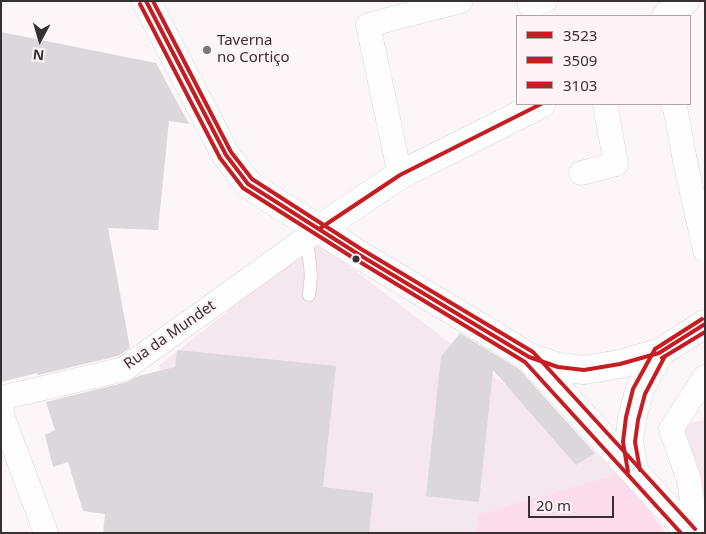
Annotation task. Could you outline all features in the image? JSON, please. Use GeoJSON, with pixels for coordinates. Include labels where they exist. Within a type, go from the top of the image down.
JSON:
{"type":"FeatureCollection","features":[{"type":"Feature","properties":{"kind":"street"},"geometry":{"type":"LineString","coordinates":[[146,1],[226,155],[248,184],[272,200],[313,233],[358,254],[529,357],[558,367],[584,370],[620,364],[659,353],[705,324]]}},
{"type":"Feature","properties":{"kind":"street"},"geometry":{"type":"LineString","coordinates":[[400,175],[368,25],[461,1]]}},
{"type":"Feature","properties":{"kind":"street"},"geometry":{"type":"LineString","coordinates":[[529,1],[530,6],[545,1]]}},
{"type":"Feature","properties":{"kind":"street"},"geometry":{"type":"LineString","coordinates":[[667,15],[685,1]]}},
{"type":"Feature","properties":{"kind":"street"},"geometry":{"type":"LineString","coordinates":[[313,233],[400,175],[539,105]]}},
{"type":"Feature","properties":{"kind":"street"},"geometry":{"type":"LineString","coordinates":[[581,173],[616,164],[605,105]]}},
{"type":"Feature","properties":{"kind":"street"},"geometry":{"type":"LineString","coordinates":[[674,105],[705,250]]}},
{"type":"Feature","properties":{"kind":"street","name":"Rua da Mundet"},"geometry":{"type":"LineString","coordinates":[[46,533],[2,409],[124,369],[313,233]]}},
{"type":"Feature","properties":{"kind":"street"},"geometry":{"type":"LineString","coordinates":[[634,471],[630,442],[632,419],[639,392],[659,353]]}},
{"type":"Feature","properties":{"kind":"street"},"geometry":{"type":"LineString","coordinates":[[529,357],[690,533]]}},
{"type":"Feature","properties":{"kind":"street"},"geometry":{"type":"LineString","coordinates":[[697,533],[689,480],[671,429],[705,377]]}},
{"type":"Feature","properties":{"kind":"lane"},"geometry":{"type":"LineString","coordinates":[[309,295],[313,233]]}},
{"type":"Feature","properties":{"kind":"shaded area"},"geometry":{"type":"Polygon","coordinates":[[[316,241],[621,473],[480,514],[476,533],[133,533],[148,531],[160,365],[316,241]]]}},
{"type":"Feature","properties":{"kind":"shaded area"},"geometry":{"type":"Polygon","coordinates":[[[705,420],[705,497],[680,437],[687,423],[705,420]]]}},
{"type":"Feature","properties":{"kind":"shaded area"},"geometry":{"type":"Polygon","coordinates":[[[621,473],[666,533],[476,533],[479,514],[621,473]]]}},
{"type":"Feature","properties":{"kind":"building"},"geometry":{"type":"Polygon","coordinates":[[[1,32],[156,63],[189,124],[169,121],[158,230],[108,228],[130,348],[118,356],[1,382],[1,32]]]}},
{"type":"Feature","properties":{"kind":"building"},"geometry":{"type":"Polygon","coordinates":[[[460,333],[519,369],[595,453],[576,465],[493,370],[479,502],[426,496],[441,357],[460,333]]]}},
{"type":"Feature","properties":{"kind":"building"},"geometry":{"type":"Polygon","coordinates":[[[177,350],[336,366],[323,487],[373,493],[369,533],[103,533],[105,514],[83,511],[68,462],[53,467],[45,435],[55,430],[46,402],[127,382],[138,376],[175,367],[177,350]]]}},
{"type":"Feature","properties":{"kind":"transit line","name":"3523"},"geometry":{"type":"LineString","coordinates":[[146,1],[226,155],[248,184],[358,254],[529,357],[558,367],[584,370],[620,364],[659,353],[705,324]]}},
{"type":"Feature","properties":{"kind":"transit line","name":"3103"},"geometry":{"type":"LineString","coordinates":[[153,1],[231,152],[252,179],[361,249],[533,352],[695,529]]}},
{"type":"Feature","properties":{"kind":"transit line","name":"3509"},"geometry":{"type":"LineString","coordinates":[[140,4],[220,158],[243,188],[355,259],[525,362],[681,533]]}},
{"type":"Feature","properties":{"kind":"transit line","name":"3523"},"geometry":{"type":"LineString","coordinates":[[319,229],[400,175],[539,105]]}},
{"type":"Feature","properties":{"kind":"transit line","name":"3103"},"geometry":{"type":"LineString","coordinates":[[628,472],[623,442],[626,417],[633,389],[655,349],[702,319]]}},
{"type":"Feature","properties":{"kind":"transit line","name":"3509"},"geometry":{"type":"LineString","coordinates":[[662,358],[705,332]]}},
{"type":"Feature","properties":{"kind":"transit line","name":"3509"},"geometry":{"type":"LineString","coordinates":[[640,470],[635,442],[638,420],[645,394],[665,356]]}},
{"type":"Feature","properties":{"kind":"place","name":"Taverna no Cortiço"},"geometry":{"type":"Point","coordinates":[207,50]}}]}
